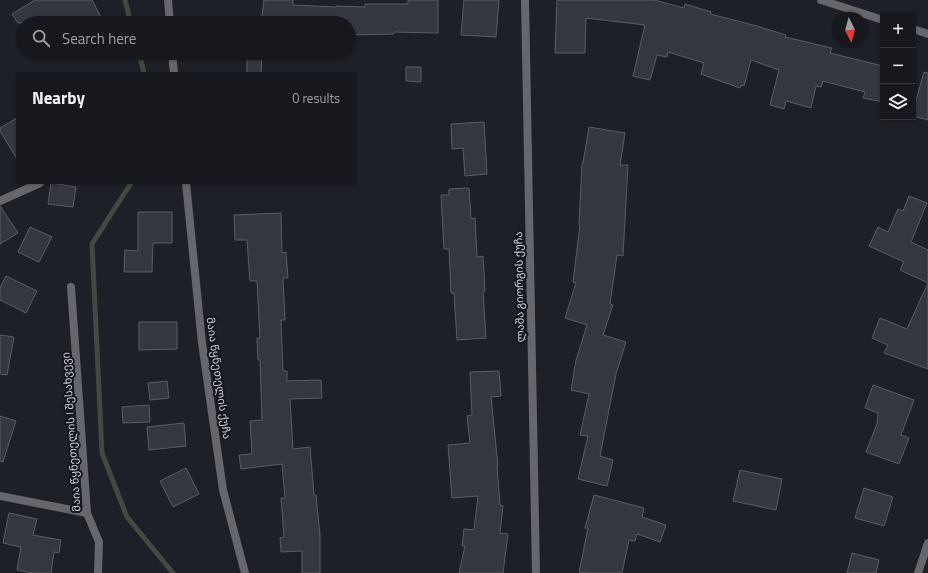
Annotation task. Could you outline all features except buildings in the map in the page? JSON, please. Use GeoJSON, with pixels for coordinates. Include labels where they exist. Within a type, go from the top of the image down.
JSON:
{"type":"FeatureCollection","features":[{"type":"Feature","properties":{"kind":"street"},"geometry":{"type":"LineString","coordinates":[[168,0],[169,16]]}},
{"type":"Feature","properties":{"kind":"street","name":"ლაშა გიორგის ქუჩა"},"geometry":{"type":"LineString","coordinates":[[525,0],[536,573]]}},
{"type":"Feature","properties":{"kind":"street"},"geometry":{"type":"LineString","coordinates":[[821,0],[880,19]]}},
{"type":"Feature","properties":{"kind":"street"},"geometry":{"type":"LineString","coordinates":[[916,30],[928,34]]}},
{"type":"Feature","properties":{"kind":"street"},"geometry":{"type":"LineString","coordinates":[[173,60],[174,72]]}},
{"type":"Feature","properties":{"kind":"street"},"geometry":{"type":"LineString","coordinates":[[0,201],[38,184]]}},
{"type":"Feature","properties":{"kind":"street","name":"მაია წყნეთელის ქუჩა"},"geometry":{"type":"LineString","coordinates":[[186,184],[202,343],[223,490],[245,573]]}},
{"type":"Feature","properties":{"kind":"street","name":"მაია წყნეთელის I შესახვევი"},"geometry":{"type":"LineString","coordinates":[[71,287],[87,513],[99,542],[98,573]]}},
{"type":"Feature","properties":{"kind":"street"},"geometry":{"type":"LineString","coordinates":[[0,496],[87,513]]}},
{"type":"Feature","properties":{"kind":"street"},"geometry":{"type":"LineString","coordinates":[[918,573],[928,543]]}},
{"type":"Feature","properties":{"kind":"waterway"},"geometry":{"type":"LineString","coordinates":[[125,0],[129,16]]}},
{"type":"Feature","properties":{"kind":"waterway"},"geometry":{"type":"LineString","coordinates":[[141,60],[144,72]]}},
{"type":"Feature","properties":{"kind":"waterway"},"geometry":{"type":"LineString","coordinates":[[130,184],[92,244],[102,453],[127,517],[173,573]]}}]}
